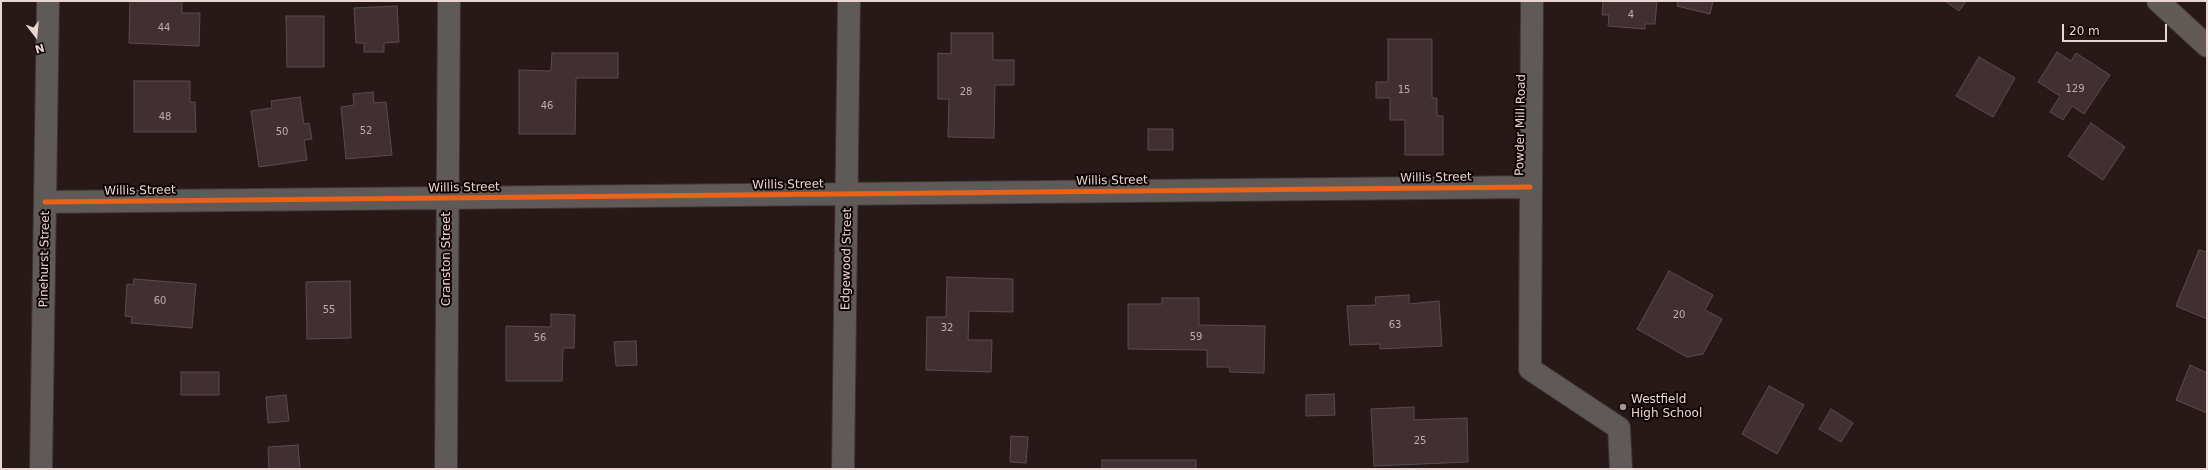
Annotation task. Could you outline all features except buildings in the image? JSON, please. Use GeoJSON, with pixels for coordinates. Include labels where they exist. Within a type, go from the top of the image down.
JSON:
{"type":"FeatureCollection","features":[{"type":"Feature","properties":{"kind":"main road"},"geometry":{"type":"LineString","coordinates":[[2158,1],[2207,46]]}},
{"type":"Feature","properties":{"kind":"street","name":"Pinehurst Street"},"geometry":{"type":"LineString","coordinates":[[41,469],[48,1]]}},
{"type":"Feature","properties":{"kind":"street","name":"Cranston Street"},"geometry":{"type":"LineString","coordinates":[[446,469],[449,1]]}},
{"type":"Feature","properties":{"kind":"street","name":"Edgewood Street"},"geometry":{"type":"LineString","coordinates":[[843,469],[848,194],[849,1]]}},
{"type":"Feature","properties":{"kind":"street","name":"Powder Mill Road"},"geometry":{"type":"LineString","coordinates":[[1532,1],[1530,369],[1619,428],[1621,469]]}},
{"type":"Feature","properties":{"kind":"street","name":"Willis Street"},"geometry":{"type":"LineString","coordinates":[[45,202],[1530,187]]}},
{"type":"Feature","properties":{"kind":"cycle path"},"geometry":{"type":"LineString","coordinates":[[45,202],[1530,187]]}},
{"type":"Feature","properties":{"kind":"place","name":"Westfield High School"},"geometry":{"type":"Point","coordinates":[1623,407]}}]}
